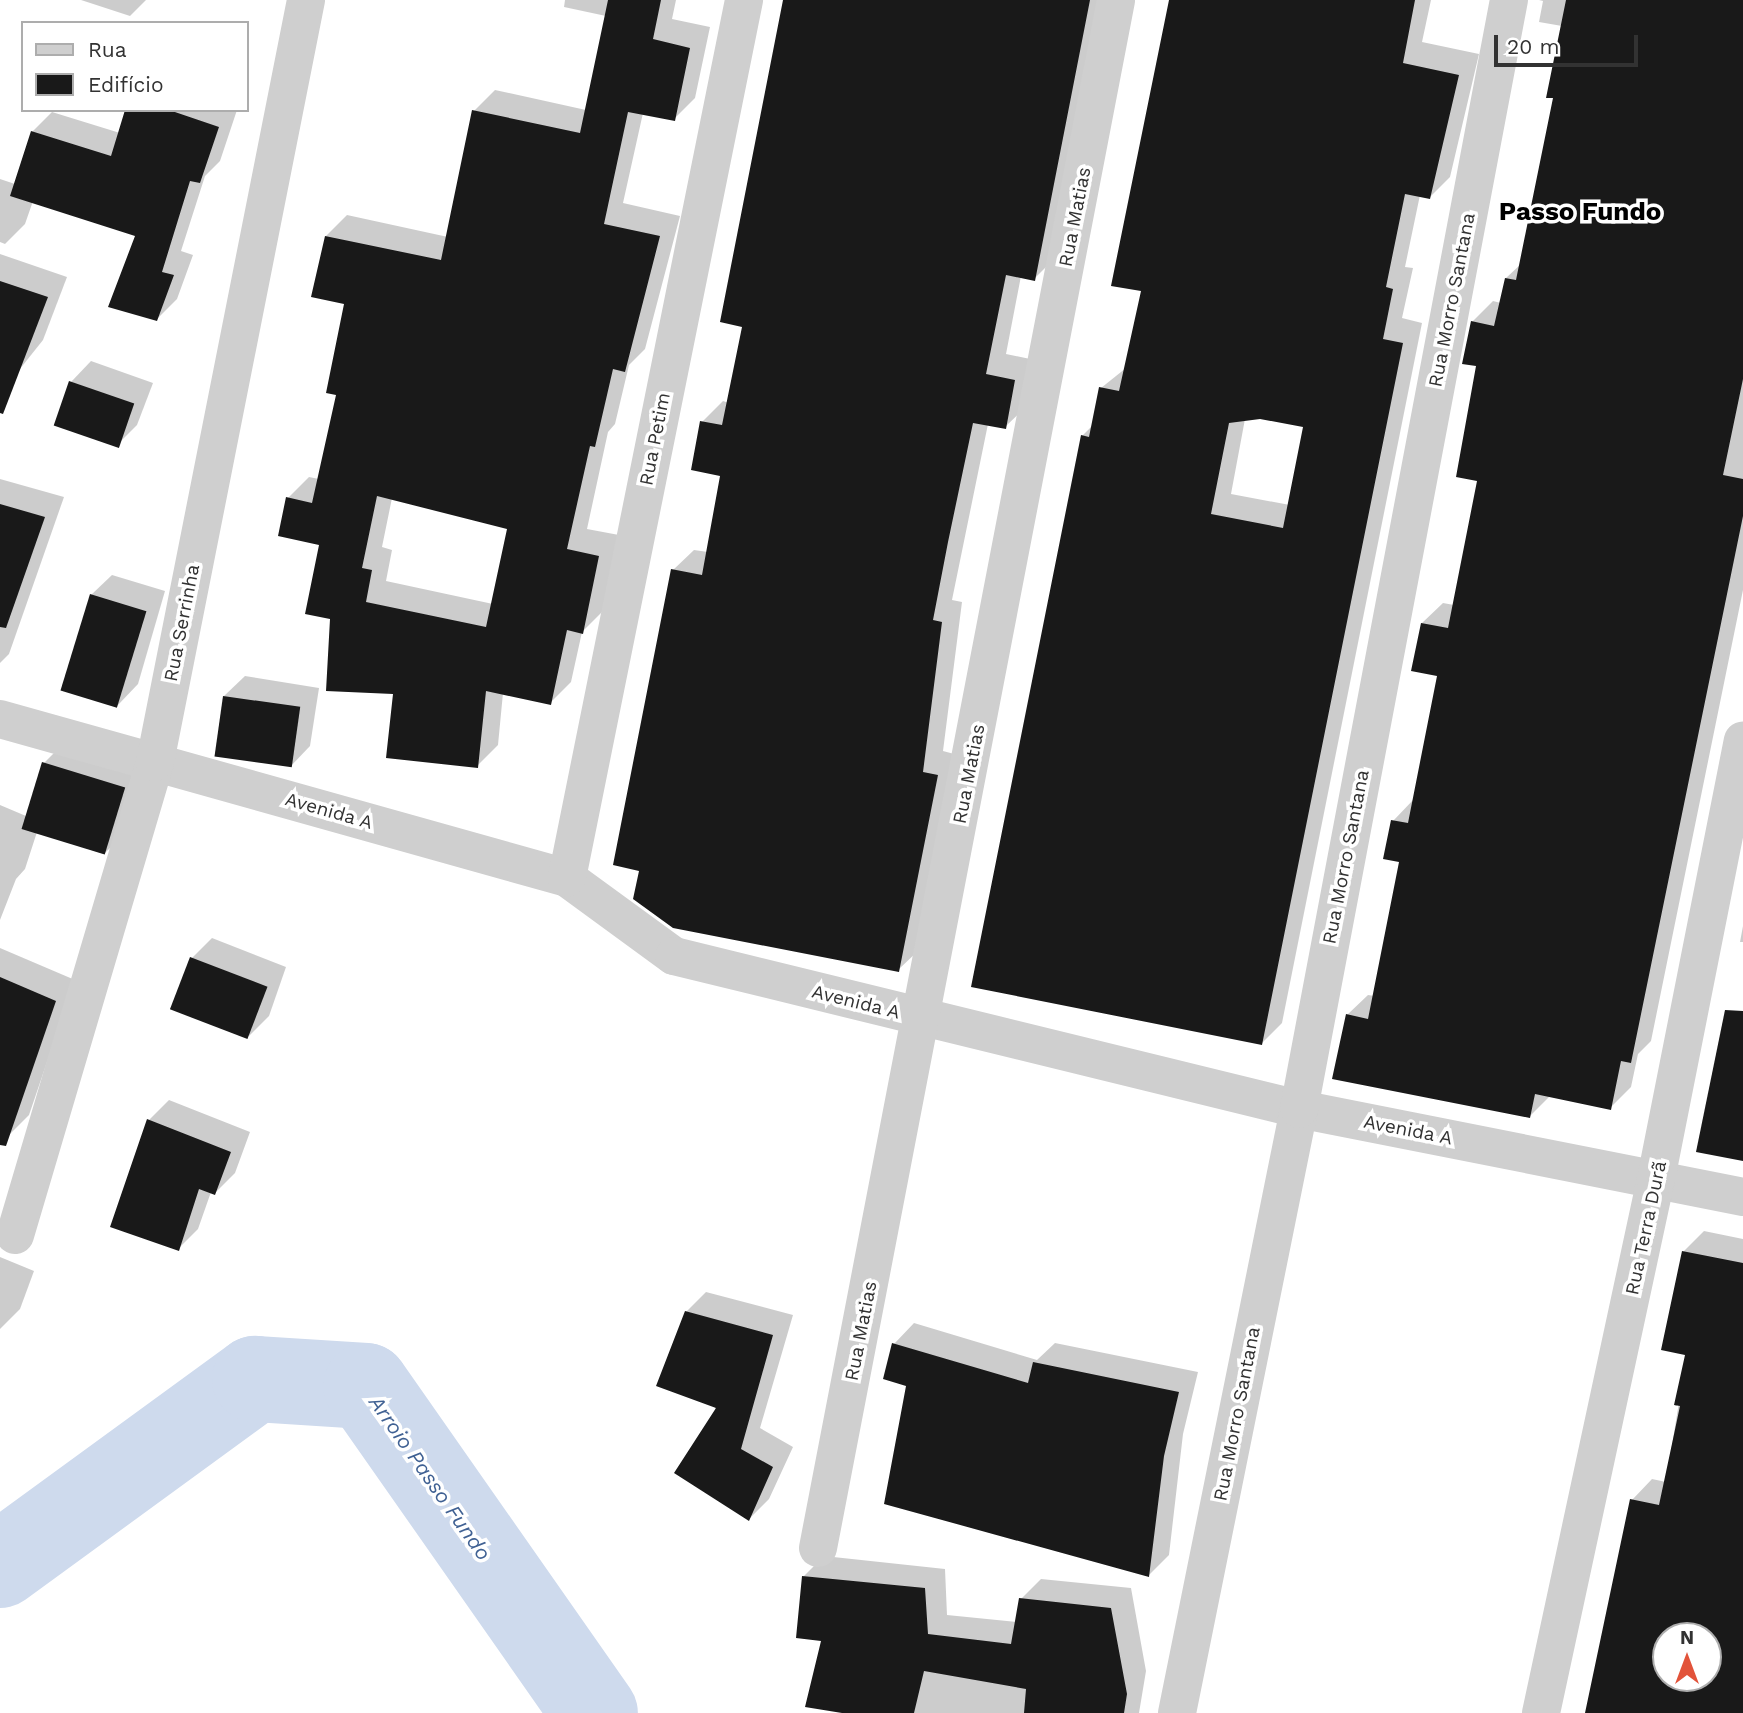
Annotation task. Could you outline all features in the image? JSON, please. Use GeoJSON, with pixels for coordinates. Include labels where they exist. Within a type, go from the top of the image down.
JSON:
{"type":"FeatureCollection","features":[{"type":"Feature","properties":{"kind":"street","name":"Rua Serrinha"},"geometry":{"type":"LineString","coordinates":[[15,1235],[155,762],[306,0]]}},
{"type":"Feature","properties":{"kind":"street","name":"Rua Petim"},"geometry":{"type":"LineString","coordinates":[[567,878],[744,0]]}},
{"type":"Feature","properties":{"kind":"street","name":"Rua Matias"},"geometry":{"type":"LineString","coordinates":[[818,1548],[923,1018],[1116,0]]}},
{"type":"Feature","properties":{"kind":"street","name":"Rua Morro Santana"},"geometry":{"type":"LineString","coordinates":[[1177,1713],[1299,1109],[1509,0]]}},
{"type":"Feature","properties":{"kind":"street","name":"Avenida A"},"geometry":{"type":"LineString","coordinates":[[0,719],[567,878],[674,956],[1299,1109],[1743,1196]]}},
{"type":"Feature","properties":{"kind":"street","name":"Rua Terra Durã"},"geometry":{"type":"LineString","coordinates":[[1541,1713],[1656,1179],[1743,740]]}},
{"type":"Feature","properties":{"kind":"building"},"geometry":{"type":"Polygon","coordinates":[[[608,0],[661,0],[653,39],[690,48],[675,121],[628,112],[604,224],[660,236],[625,372],[613,369],[595,447],[590,446],[567,549],[599,556],[583,634],[567,630],[551,705],[486,691],[478,768],[386,758],[393,694],[326,691],[330,619],[305,614],[319,545],[278,536],[286,497],[312,503],[336,395],[326,393],[344,304],[311,297],[325,236],[441,260],[472,110],[580,133],[608,0]],[[377,496],[362,568],[372,570],[366,602],[486,627],[507,529],[377,496]]]}},
{"type":"Feature","properties":{"kind":"building"},"geometry":{"type":"Polygon","coordinates":[[[783,0],[1090,0],[1035,281],[1006,275],[986,374],[1015,380],[1006,429],[973,423],[948,542],[933,620],[942,622],[923,772],[938,775],[899,972],[673,928],[633,899],[639,871],[613,865],[671,569],[702,575],[720,476],[691,470],[700,421],[722,425],[742,327],[720,322],[783,0]]]}},
{"type":"Feature","properties":{"kind":"building"},"geometry":{"type":"Polygon","coordinates":[[[1169,0],[1415,0],[1403,63],[1459,75],[1430,199],[1405,194],[1386,287],[1393,289],[1383,339],[1403,343],[1262,1045],[971,987],[1081,435],[1089,437],[1099,387],[1119,391],[1141,291],[1111,286],[1169,0]],[[1260,419],[1229,423],[1211,514],[1283,528],[1303,427],[1260,419]]]}},
{"type":"Feature","properties":{"kind":"building"},"geometry":{"type":"Polygon","coordinates":[[[1566,0],[1743,0],[1743,379],[1723,475],[1743,479],[1743,516],[1631,1063],[1621,1061],[1611,1110],[1535,1094],[1530,1118],[1332,1079],[1346,1014],[1368,1019],[1399,862],[1383,859],[1391,820],[1408,823],[1437,676],[1411,671],[1421,623],[1448,628],[1477,481],[1456,477],[1476,366],[1462,364],[1471,321],[1494,326],[1505,278],[1516,280],[1553,98],[1546,98],[1566,0]]]}},
{"type":"Feature","properties":{"kind":"building"},"geometry":{"type":"Polygon","coordinates":[[[124,112],[175,112],[219,127],[200,183],[190,181],[162,272],[174,275],[157,321],[108,307],[135,236],[10,196],[31,131],[111,156],[124,112]]]}},
{"type":"Feature","properties":{"kind":"building"},"geometry":{"type":"Polygon","coordinates":[[[0,281],[48,297],[3,414],[0,413],[0,281]]]}},
{"type":"Feature","properties":{"kind":"building"},"geometry":{"type":"Polygon","coordinates":[[[69,381],[134,403],[119,448],[54,425],[69,381]]]}},
{"type":"Feature","properties":{"kind":"building"},"geometry":{"type":"Polygon","coordinates":[[[0,504],[45,517],[6,628],[0,627],[0,504]]]}},
{"type":"Feature","properties":{"kind":"building"},"geometry":{"type":"Polygon","coordinates":[[[90,594],[146,611],[117,708],[60,691],[90,594]]]}},
{"type":"Feature","properties":{"kind":"building"},"geometry":{"type":"Polygon","coordinates":[[[223,696],[300,707],[292,767],[215,756],[223,696]]]}},
{"type":"Feature","properties":{"kind":"building"},"geometry":{"type":"Polygon","coordinates":[[[42,762],[125,787],[105,854],[22,829],[42,762]]]}},
{"type":"Feature","properties":{"kind":"building"},"geometry":{"type":"Polygon","coordinates":[[[190,957],[267,987],[247,1039],[170,1009],[190,957]]]}},
{"type":"Feature","properties":{"kind":"building"},"geometry":{"type":"Polygon","coordinates":[[[0,977],[56,1001],[6,1146],[0,1145],[0,977]]]}},
{"type":"Feature","properties":{"kind":"building"},"geometry":{"type":"Polygon","coordinates":[[[1725,1010],[1743,1011],[1743,1161],[1696,1152],[1725,1010]]]}},
{"type":"Feature","properties":{"kind":"building"},"geometry":{"type":"Polygon","coordinates":[[[147,1119],[231,1152],[215,1195],[199,1189],[179,1251],[110,1227],[147,1119]]]}},
{"type":"Feature","properties":{"kind":"building"},"geometry":{"type":"Polygon","coordinates":[[[1682,1251],[1743,1263],[1743,1713],[1585,1713],[1630,1499],[1659,1505],[1680,1406],[1674,1405],[1685,1355],[1661,1350],[1682,1251]]]}},
{"type":"Feature","properties":{"kind":"building"},"geometry":{"type":"Polygon","coordinates":[[[685,1311],[773,1335],[741,1449],[773,1467],[749,1521],[674,1473],[716,1408],[656,1386],[685,1311]]]}},
{"type":"Feature","properties":{"kind":"building"},"geometry":{"type":"Polygon","coordinates":[[[892,1343],[1028,1383],[1033,1362],[1179,1392],[1164,1456],[1149,1577],[884,1504],[906,1386],[883,1379],[892,1343]]]}},
{"type":"Feature","properties":{"kind":"building"},"geometry":{"type":"Polygon","coordinates":[[[802,1576],[925,1588],[928,1634],[1011,1644],[1019,1598],[1111,1608],[1127,1694],[1124,1713],[1024,1713],[1026,1689],[924,1671],[914,1713],[842,1713],[805,1707],[821,1641],[796,1638],[802,1576]]]}},
{"type":"Feature","properties":{"kind":"waterway","name":"Arroio Passo Fundo"},"geometry":{"type":"LineString","coordinates":[[0,1565],[255,1379],[366,1386],[595,1713]]}},
{"type":"Feature","properties":{"kind":"district","name":"Passo Fundo"},"geometry":{"type":"Point","coordinates":[1580,212]}}]}
